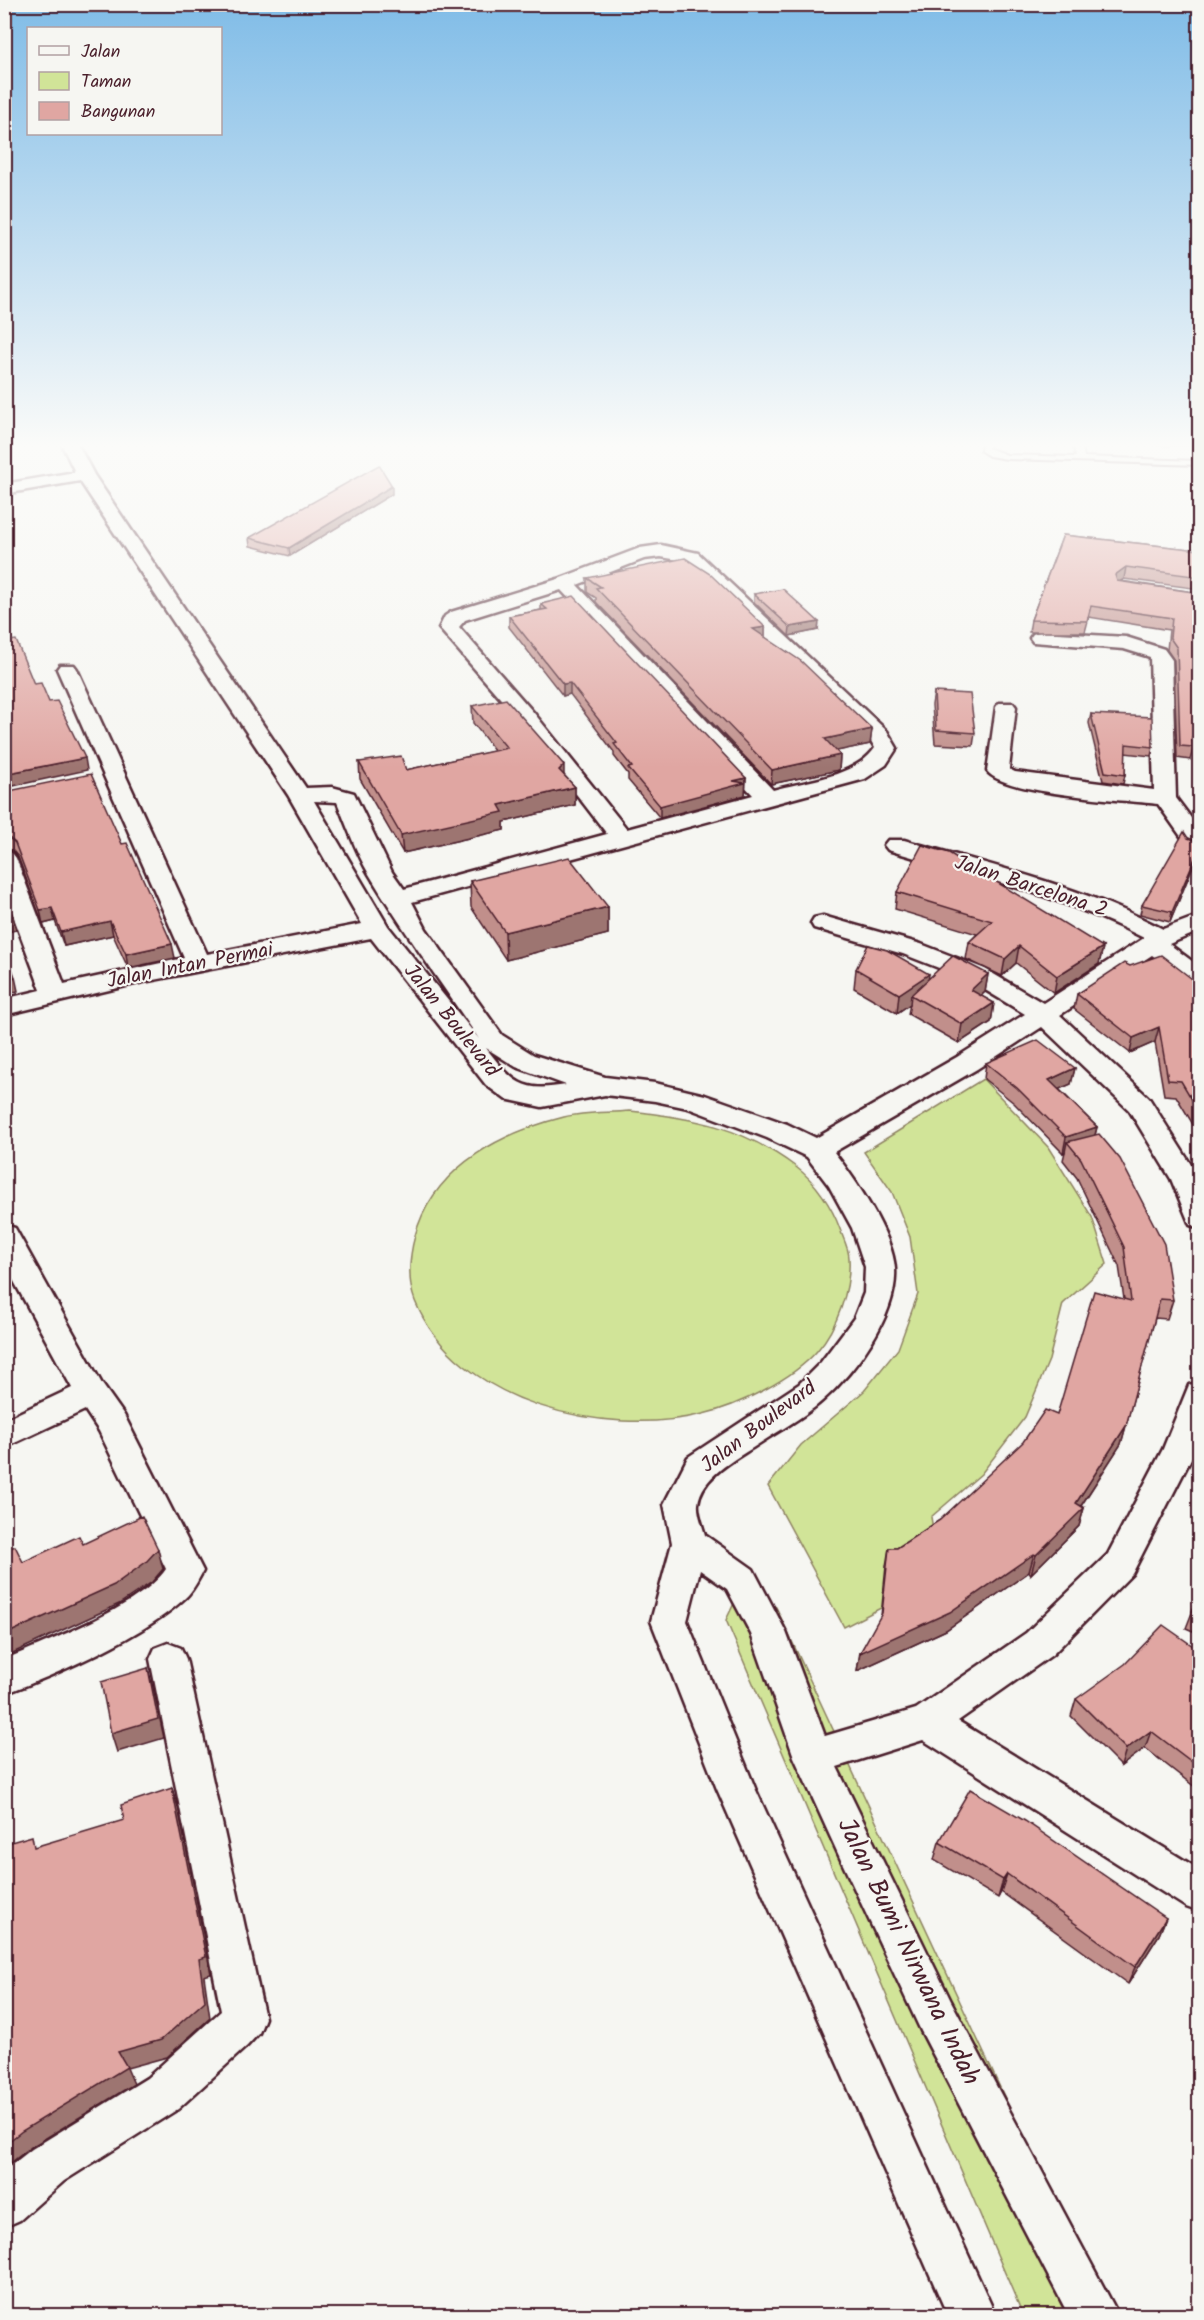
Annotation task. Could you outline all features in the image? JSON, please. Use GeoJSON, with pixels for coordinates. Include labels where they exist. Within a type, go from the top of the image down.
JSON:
{"type":"FeatureCollection","features":[{"type":"Feature","properties":{"kind":"street","name":"Jalan Boulevard"},"geometry":{"type":"LineString","coordinates":[[136,551],[299,795],[376,929],[496,1079],[515,1093],[542,1098],[605,1086],[695,1101],[777,1131],[817,1150],[841,1181],[867,1228],[880,1267],[879,1293],[868,1322],[832,1370],[810,1393],[700,1466],[681,1504],[689,1544],[669,1621],[736,1790],[972,2316]]}},
{"type":"Feature","properties":{"kind":"street"},"geometry":{"type":"LineString","coordinates":[[621,837],[527,717],[449,628],[452,620],[458,616],[565,583],[640,554],[659,551]]}},
{"type":"Feature","properties":{"kind":"street"},"geometry":{"type":"LineString","coordinates":[[398,898],[857,774],[878,760],[886,748],[879,736],[691,557],[662,551]]}},
{"type":"Feature","properties":{"kind":"street"},"geometry":{"type":"LineString","coordinates":[[565,583],[769,799]]}},
{"type":"Feature","properties":{"kind":"street"},"geometry":{"type":"LineString","coordinates":[[1040,638],[1126,643],[1157,653],[1162,660],[1165,798],[1195,840],[1200,843]]}},
{"type":"Feature","properties":{"kind":"street"},"geometry":{"type":"LineString","coordinates":[[67,669],[104,776],[199,963]]}},
{"type":"Feature","properties":{"kind":"street"},"geometry":{"type":"LineString","coordinates":[[1006,707],[998,771],[1007,777],[1024,782],[1165,798]]}},
{"type":"Feature","properties":{"kind":"street"},"geometry":{"type":"LineString","coordinates":[[299,795],[332,794],[346,798],[380,873],[398,898],[415,932],[445,969],[493,1041],[525,1061],[562,1075],[605,1086]]}},
{"type":"Feature","properties":{"kind":"street","name":"Jalan Barcelona 2"},"geometry":{"type":"LineString","coordinates":[[896,845],[1069,896],[1115,913],[1157,941],[1200,980]]}},
{"type":"Feature","properties":{"kind":"street"},"geometry":{"type":"LineString","coordinates":[[4,858],[55,993]]}},
{"type":"Feature","properties":{"kind":"street"},"geometry":{"type":"LineString","coordinates":[[817,1150],[967,1063],[1157,941],[1200,922]]}},
{"type":"Feature","properties":{"kind":"street"},"geometry":{"type":"LineString","coordinates":[[823,923],[912,949],[976,974],[1042,1013],[1139,1104],[1185,1179],[1200,1218]]}},
{"type":"Feature","properties":{"kind":"street","name":"Jalan Intan Permai"},"geometry":{"type":"LineString","coordinates":[[4,1007],[55,993],[376,929]]}},
{"type":"Feature","properties":{"kind":"street"},"geometry":{"type":"LineString","coordinates":[[4,1235],[91,1393],[112,1424],[186,1571],[179,1583],[136,1615],[4,1678]]}},
{"type":"Feature","properties":{"kind":"street"},"geometry":{"type":"LineString","coordinates":[[4,1435],[91,1393]]}},
{"type":"Feature","properties":{"kind":"street"},"geometry":{"type":"LineString","coordinates":[[813,1757],[927,1722],[1040,1644],[1120,1564],[1180,1449],[1200,1394]]}},
{"type":"Feature","properties":{"kind":"street","name":"Jalan Bumi Nirwana Indah"},"geometry":{"type":"LineString","coordinates":[[689,1544],[740,1580],[768,1632],[813,1757],[936,2016],[1095,2316]]}},
{"type":"Feature","properties":{"kind":"street"},"geometry":{"type":"LineString","coordinates":[[4,2204],[22,2183],[61,2155],[134,2114],[187,2072],[244,2019],[168,1659]]}},
{"type":"Feature","properties":{"kind":"street"},"geometry":{"type":"LineString","coordinates":[[927,1722],[1200,1893]]}},
{"type":"Feature","properties":{"kind":"green space"},"geometry":{"type":"Polygon","coordinates":[[[983,1079],[1048,1147],[1092,1217],[1107,1264],[1063,1304],[1049,1360],[1025,1417],[981,1474],[931,1517],[941,1577],[844,1627],[768,1486],[801,1445],[864,1391],[898,1349],[918,1294],[910,1237],[892,1192],[864,1152],[983,1079]]]}},
{"type":"Feature","properties":{"kind":"green space"},"geometry":{"type":"Polygon","coordinates":[[[630,1111],[697,1121],[757,1142],[776,1153],[803,1173],[822,1195],[837,1221],[848,1251],[848,1282],[841,1308],[831,1331],[817,1351],[794,1372],[764,1390],[732,1405],[703,1414],[664,1420],[623,1421],[580,1416],[538,1405],[499,1388],[464,1365],[435,1336],[412,1292],[410,1264],[418,1226],[428,1204],[458,1168],[497,1142],[541,1123],[580,1114],[630,1111]]]}},
{"type":"Feature","properties":{"kind":"green space"},"geometry":{"type":"Polygon","coordinates":[[[741,1589],[776,1607],[1106,2315],[1023,2315],[726,1620],[741,1589]]]}},
{"type":"Feature","properties":{"kind":"building"},"geometry":{"type":"Polygon","coordinates":[[[1057,551],[1200,551],[1200,577],[1126,567],[1115,575],[1117,581],[1200,593],[1200,738],[1192,737],[1193,747],[1180,746],[1177,648],[1170,638],[1172,618],[1091,606],[1087,621],[1031,620],[1057,551]]]}},
{"type":"Feature","properties":{"kind":"building"},"geometry":{"type":"Polygon","coordinates":[[[685,558],[710,574],[765,627],[753,629],[801,661],[872,729],[825,739],[840,755],[772,770],[596,588],[601,587],[587,578],[685,558]]]}},
{"type":"Feature","properties":{"kind":"building"},"geometry":{"type":"Polygon","coordinates":[[[783,589],[819,622],[790,627],[754,594],[783,589]]]}},
{"type":"Feature","properties":{"kind":"building"},"geometry":{"type":"Polygon","coordinates":[[[574,596],[746,778],[733,781],[745,783],[660,806],[628,768],[632,767],[614,744],[617,743],[570,683],[563,684],[509,616],[547,609],[541,604],[574,596]]]}},
{"type":"Feature","properties":{"kind":"building"},"geometry":{"type":"Polygon","coordinates":[[[4,631],[9,641],[16,640],[34,684],[41,683],[49,702],[57,701],[85,758],[4,774],[4,631]]]}},
{"type":"Feature","properties":{"kind":"building"},"geometry":{"type":"Polygon","coordinates":[[[934,692],[970,694],[975,733],[936,730],[934,692]]]}},
{"type":"Feature","properties":{"kind":"building"},"geometry":{"type":"Polygon","coordinates":[[[506,699],[564,765],[559,770],[575,787],[499,805],[503,812],[401,835],[359,762],[401,756],[406,770],[507,748],[472,706],[506,699]]]}},
{"type":"Feature","properties":{"kind":"building"},"geometry":{"type":"Polygon","coordinates":[[[1091,714],[1152,717],[1153,747],[1126,744],[1125,775],[1105,772],[1091,714]]]}},
{"type":"Feature","properties":{"kind":"building"},"geometry":{"type":"Polygon","coordinates":[[[91,774],[122,844],[127,843],[172,944],[126,954],[110,921],[61,932],[52,908],[40,910],[15,843],[4,836],[4,792],[91,774]]]}},
{"type":"Feature","properties":{"kind":"building"},"geometry":{"type":"Polygon","coordinates":[[[1184,832],[1188,838],[1200,842],[1200,846],[1172,912],[1142,905],[1184,832]]]}},
{"type":"Feature","properties":{"kind":"building"},"geometry":{"type":"Polygon","coordinates":[[[922,845],[949,853],[1103,947],[1057,976],[1019,946],[1005,959],[969,942],[992,921],[897,892],[922,845]]]}},
{"type":"Feature","properties":{"kind":"building"},"geometry":{"type":"Polygon","coordinates":[[[569,857],[608,907],[505,932],[470,881],[569,857]]]}},
{"type":"Feature","properties":{"kind":"building"},"geometry":{"type":"Polygon","coordinates":[[[4,894],[13,916],[4,918],[4,894]]]}},
{"type":"Feature","properties":{"kind":"building"},"geometry":{"type":"Polygon","coordinates":[[[868,945],[887,950],[929,974],[899,994],[856,969],[868,945]]]}},
{"type":"Feature","properties":{"kind":"building"},"geometry":{"type":"Polygon","coordinates":[[[4,947],[15,977],[4,979],[4,947]]]}},
{"type":"Feature","properties":{"kind":"building"},"geometry":{"type":"Polygon","coordinates":[[[1161,955],[1200,985],[1200,1113],[1181,1081],[1168,1080],[1159,1027],[1133,1038],[1077,994],[1124,963],[1130,966],[1161,955]]]}},
{"type":"Feature","properties":{"kind":"building"},"geometry":{"type":"Polygon","coordinates":[[[953,956],[988,974],[971,990],[994,1003],[962,1024],[911,995],[953,956]]]}},
{"type":"Feature","properties":{"kind":"building"},"geometry":{"type":"Polygon","coordinates":[[[1038,1040],[1075,1068],[1049,1080],[1097,1127],[1066,1137],[1017,1088],[986,1063],[1038,1040]]]}},
{"type":"Feature","properties":{"kind":"building"},"geometry":{"type":"Polygon","coordinates":[[[1099,1134],[1120,1159],[1164,1244],[1173,1300],[1160,1299],[1126,1426],[1076,1503],[1084,1508],[1036,1555],[1034,1554],[950,1612],[860,1653],[882,1613],[889,1548],[897,1548],[940,1520],[1023,1442],[1045,1410],[1057,1415],[1094,1291],[1131,1301],[1124,1247],[1081,1159],[1067,1142],[1099,1134]]]}},
{"type":"Feature","properties":{"kind":"building"},"geometry":{"type":"Polygon","coordinates":[[[142,1516],[158,1549],[146,1562],[114,1585],[4,1635],[4,1551],[15,1546],[23,1562],[79,1536],[83,1544],[142,1516]]]}},
{"type":"Feature","properties":{"kind":"building"},"geometry":{"type":"Polygon","coordinates":[[[1200,1592],[1200,1614],[1192,1611],[1200,1592]]]}},
{"type":"Feature","properties":{"kind":"building"},"geometry":{"type":"Polygon","coordinates":[[[1163,1625],[1200,1651],[1200,1768],[1151,1731],[1126,1749],[1076,1699],[1125,1664],[1163,1625]]]}},
{"type":"Feature","properties":{"kind":"building"},"geometry":{"type":"Polygon","coordinates":[[[148,1668],[158,1719],[111,1733],[101,1682],[148,1668]]]}},
{"type":"Feature","properties":{"kind":"building"},"geometry":{"type":"Polygon","coordinates":[[[172,1788],[206,1957],[199,1959],[205,2001],[161,2040],[118,2052],[127,2067],[22,2131],[4,2145],[4,1844],[32,1836],[34,1847],[124,1820],[121,1805],[172,1788]]]}},
{"type":"Feature","properties":{"kind":"building"},"geometry":{"type":"Polygon","coordinates":[[[970,1789],[1025,1821],[1166,1918],[1135,1967],[1007,1874],[1003,1880],[939,1842],[970,1789]]]}}]}
